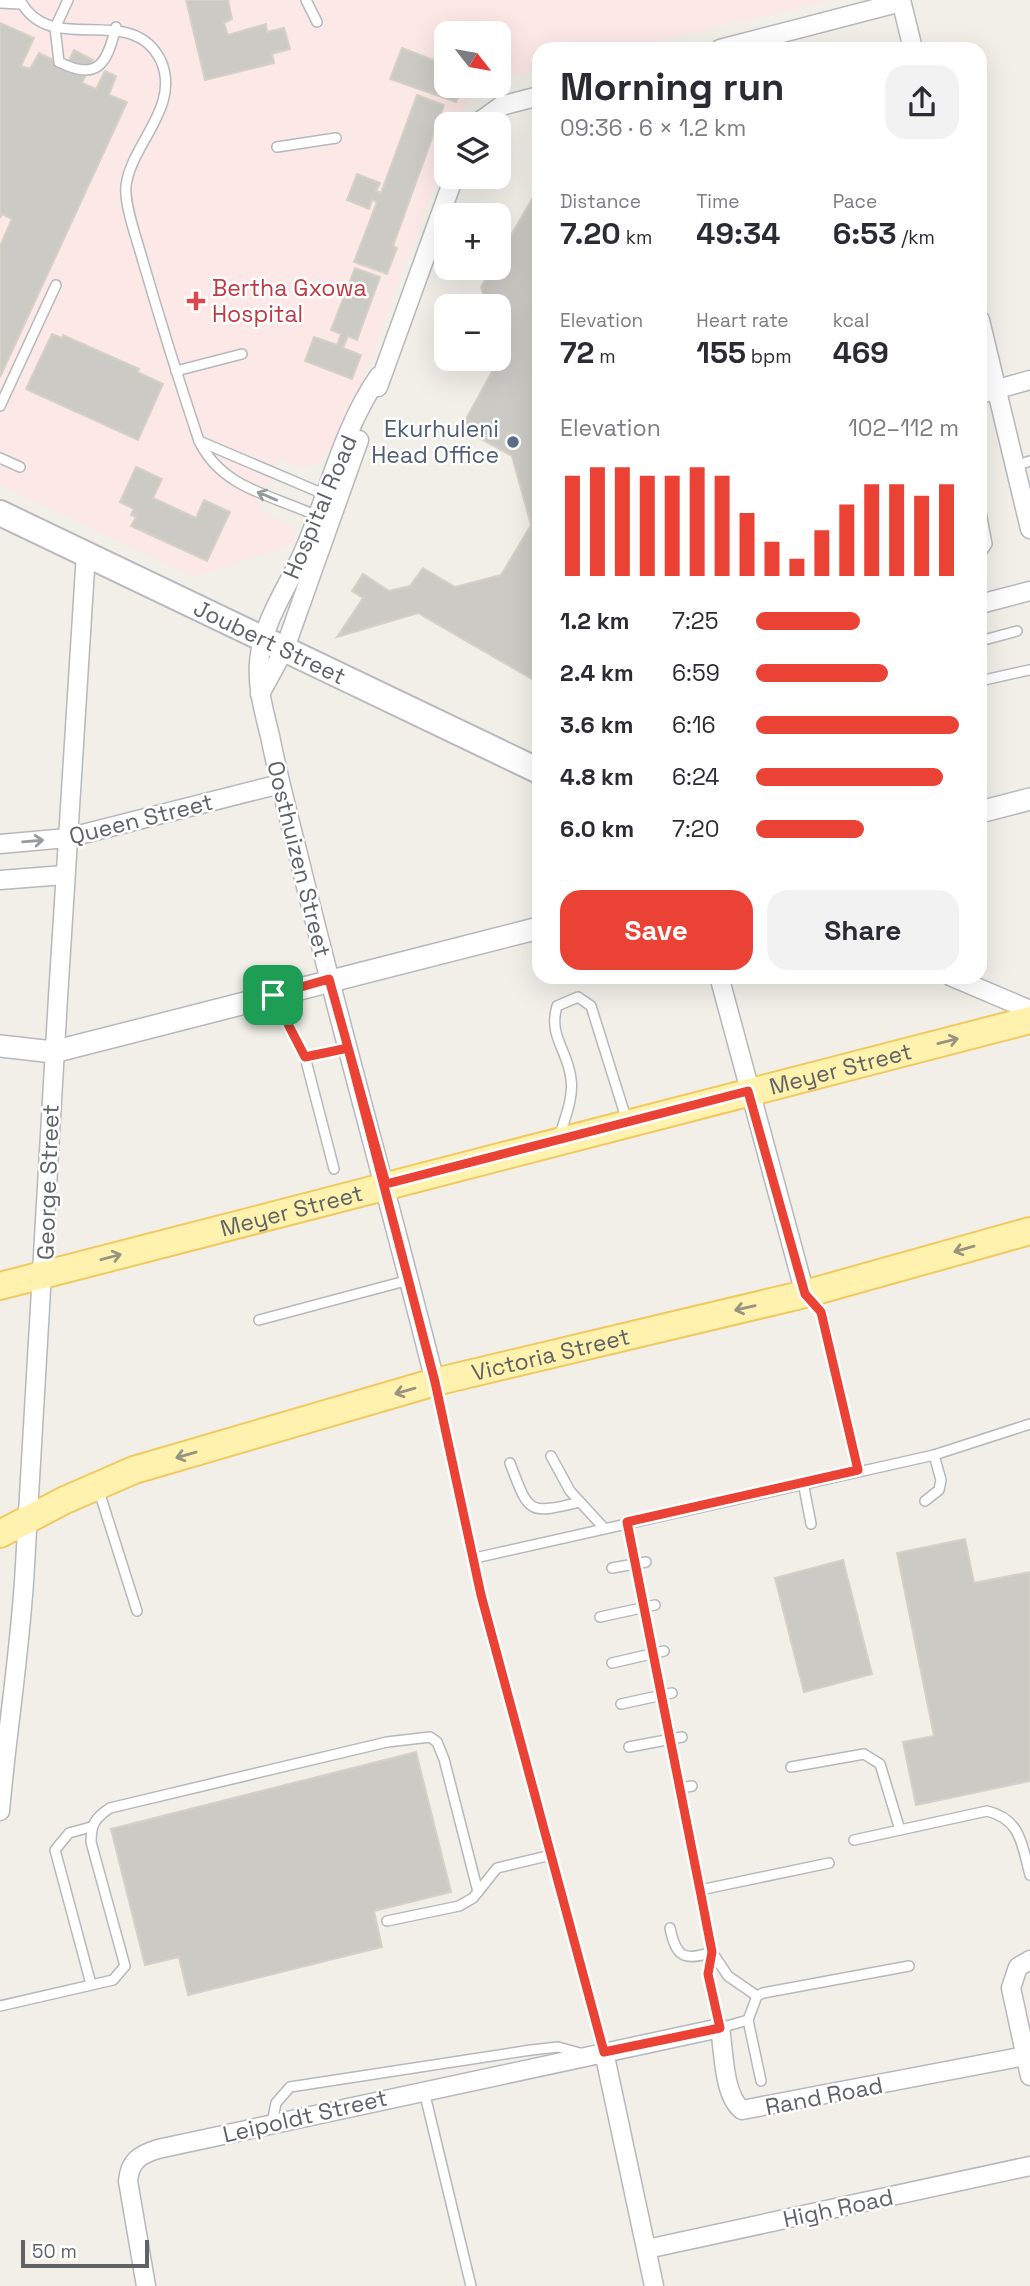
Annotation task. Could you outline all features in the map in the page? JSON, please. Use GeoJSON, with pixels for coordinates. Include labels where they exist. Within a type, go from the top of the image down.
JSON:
{"type":"FeatureCollection","features":[{"type":"Feature","properties":{"kind":"main road","name":"Joubert Street"},"geometry":{"type":"LineString","coordinates":[[0,513],[532,768]]}},
{"type":"Feature","properties":{"kind":"main road","name":"Meyer Street"},"geometry":{"type":"LineString","coordinates":[[0,1286],[386,1184],[1030,1020]]}},
{"type":"Feature","properties":{"kind":"main road","name":"Victoria Street"},"geometry":{"type":"LineString","coordinates":[[0,1534],[134,1470],[435,1382],[805,1294],[1030,1231]]}},
{"type":"Feature","properties":{"kind":"street"},"geometry":{"type":"LineString","coordinates":[[746,42],[901,1],[911,42]]}},
{"type":"Feature","properties":{"kind":"street"},"geometry":{"type":"LineString","coordinates":[[493,112],[501,106],[532,98]]}},
{"type":"Feature","properties":{"kind":"street","name":"Hospital Road"},"geometry":{"type":"LineString","coordinates":[[285,648],[324,519],[449,189]]}},
{"type":"Feature","properties":{"kind":"street"},"geometry":{"type":"LineString","coordinates":[[1030,380],[989,391],[1023,464],[1030,529]]}},
{"type":"Feature","properties":{"kind":"street","name":"Hospital Road"},"geometry":{"type":"LineString","coordinates":[[261,638],[324,519]]}},
{"type":"Feature","properties":{"kind":"street","name":"George Street"},"geometry":{"type":"LineString","coordinates":[[0,1811],[25,1566],[45,1275],[53,1052],[86,553]]}},
{"type":"Feature","properties":{"kind":"street"},"geometry":{"type":"LineString","coordinates":[[987,602],[1030,592]]}},
{"type":"Feature","properties":{"kind":"street","name":"Oosthuizen Street"},"geometry":{"type":"LineString","coordinates":[[261,638],[258,667],[260,694],[280,784],[329,979],[386,1184],[435,1382]]}},
{"type":"Feature","properties":{"kind":"street"},"geometry":{"type":"LineString","coordinates":[[260,694],[285,648]]}},
{"type":"Feature","properties":{"kind":"street","name":"Queen Street"},"geometry":{"type":"LineString","coordinates":[[0,844],[67,838],[280,784]]}},
{"type":"Feature","properties":{"kind":"street"},"geometry":{"type":"LineString","coordinates":[[987,810],[1030,799]]}},
{"type":"Feature","properties":{"kind":"street","name":"Queen Street"},"geometry":{"type":"LineString","coordinates":[[0,880],[64,875]]}},
{"type":"Feature","properties":{"kind":"street"},"geometry":{"type":"LineString","coordinates":[[0,1046],[53,1052],[329,979],[532,930]]}},
{"type":"Feature","properties":{"kind":"street"},"geometry":{"type":"LineString","coordinates":[[721,984],[805,1294]]}},
{"type":"Feature","properties":{"kind":"street"},"geometry":{"type":"LineString","coordinates":[[969,984],[1030,1010]]}},
{"type":"Feature","properties":{"kind":"street"},"geometry":{"type":"LineString","coordinates":[[1024,1963],[1011,1988],[1030,2076]]}},
{"type":"Feature","properties":{"kind":"street"},"geometry":{"type":"LineString","coordinates":[[596,2054],[720,2028]]}},
{"type":"Feature","properties":{"kind":"street","name":"Rand Road"},"geometry":{"type":"LineString","coordinates":[[720,2028],[734,2104],[742,2110],[1025,2056]]}},
{"type":"Feature","properties":{"kind":"street","name":"Oosthuizen Street"},"geometry":{"type":"LineString","coordinates":[[596,2054],[647,2249],[654,2286]]}},
{"type":"Feature","properties":{"kind":"street","name":"Leipoldt Street"},"geometry":{"type":"LineString","coordinates":[[146,2286],[128,2181],[129,2168],[137,2158],[158,2149],[272,2123],[596,2054]]}},
{"type":"Feature","properties":{"kind":"street","name":"High Road"},"geometry":{"type":"LineString","coordinates":[[647,2249],[1030,2166]]}},
{"type":"Feature","properties":{"kind":"lane"},"geometry":{"type":"LineString","coordinates":[[68,0],[55,28],[59,62],[80,71],[90,71],[102,64],[116,27]]}},
{"type":"Feature","properties":{"kind":"lane"},"geometry":{"type":"LineString","coordinates":[[306,0],[317,22]]}},
{"type":"Feature","properties":{"kind":"lane"},"geometry":{"type":"LineString","coordinates":[[0,2],[21,2],[33,16],[55,28],[90,30],[116,27],[133,33],[151,46],[162,63],[162,106],[135,158],[126,187],[137,240],[199,441],[207,458],[222,474],[263,495],[324,519]]}},
{"type":"Feature","properties":{"kind":"lane"},"geometry":{"type":"LineString","coordinates":[[277,147],[336,138]]}},
{"type":"Feature","properties":{"kind":"lane"},"geometry":{"type":"LineString","coordinates":[[0,406],[56,285]]}},
{"type":"Feature","properties":{"kind":"lane"},"geometry":{"type":"LineString","coordinates":[[176,371],[242,354]]}},
{"type":"Feature","properties":{"kind":"lane"},"geometry":{"type":"LineString","coordinates":[[199,441],[332,497]]}},
{"type":"Feature","properties":{"kind":"lane"},"geometry":{"type":"LineString","coordinates":[[0,458],[20,467]]}},
{"type":"Feature","properties":{"kind":"lane"},"geometry":{"type":"LineString","coordinates":[[987,638],[1017,631]]}},
{"type":"Feature","properties":{"kind":"lane"},"geometry":{"type":"LineString","coordinates":[[987,679],[1029,670]]}},
{"type":"Feature","properties":{"kind":"lane"},"geometry":{"type":"LineString","coordinates":[[273,995],[305,1057],[334,1169]]}},
{"type":"Feature","properties":{"kind":"lane"},"geometry":{"type":"LineString","coordinates":[[559,1140],[572,1092],[571,1077],[553,1025],[558,1006],[565,1000],[578,997],[591,1006],[627,1122]]}},
{"type":"Feature","properties":{"kind":"lane"},"geometry":{"type":"LineString","coordinates":[[305,1057],[348,1048]]}},
{"type":"Feature","properties":{"kind":"lane"},"geometry":{"type":"LineString","coordinates":[[259,1320],[410,1280]]}},
{"type":"Feature","properties":{"kind":"lane"},"geometry":{"type":"LineString","coordinates":[[805,1294],[821,1312],[858,1470]]}},
{"type":"Feature","properties":{"kind":"lane","name":"Oosthuizen Street"},"geometry":{"type":"LineString","coordinates":[[435,1382],[481,1595],[551,1855],[596,2054]]}},
{"type":"Feature","properties":{"kind":"lane"},"geometry":{"type":"LineString","coordinates":[[475,1558],[803,1482],[934,1455],[1030,1424]]}},
{"type":"Feature","properties":{"kind":"lane"},"geometry":{"type":"LineString","coordinates":[[925,1501],[939,1490],[941,1480],[934,1455]]}},
{"type":"Feature","properties":{"kind":"lane"},"geometry":{"type":"LineString","coordinates":[[551,1456],[557,1472],[604,1528]]}},
{"type":"Feature","properties":{"kind":"lane"},"geometry":{"type":"LineString","coordinates":[[510,1463],[524,1499],[533,1509],[548,1511],[580,1502]]}},
{"type":"Feature","properties":{"kind":"lane"},"geometry":{"type":"LineString","coordinates":[[803,1482],[811,1524]]}},
{"type":"Feature","properties":{"kind":"lane"},"geometry":{"type":"LineString","coordinates":[[97,1486],[137,1611]]}},
{"type":"Feature","properties":{"kind":"lane"},"geometry":{"type":"LineString","coordinates":[[627,1522],[652,1653],[667,1694],[671,1739],[712,1952],[708,1974],[720,2028],[748,2020]]}},
{"type":"Feature","properties":{"kind":"lane"},"geometry":{"type":"LineString","coordinates":[[612,1568],[646,1562]]}},
{"type":"Feature","properties":{"kind":"lane"},"geometry":{"type":"LineString","coordinates":[[600,1617],[655,1605]]}},
{"type":"Feature","properties":{"kind":"lane"},"geometry":{"type":"LineString","coordinates":[[612,1663],[664,1651]]}},
{"type":"Feature","properties":{"kind":"lane"},"geometry":{"type":"LineString","coordinates":[[621,1704],[667,1694]]}},
{"type":"Feature","properties":{"kind":"lane"},"geometry":{"type":"LineString","coordinates":[[0,2006],[113,1980],[125,1966],[91,1842],[91,1827],[97,1817],[110,1808],[387,1742],[430,1737],[437,1742],[444,1759],[478,1892]]}},
{"type":"Feature","properties":{"kind":"lane"},"geometry":{"type":"LineString","coordinates":[[629,1747],[682,1737]]}},
{"type":"Feature","properties":{"kind":"lane"},"geometry":{"type":"LineString","coordinates":[[792,1768],[863,1754],[872,1758],[885,1775],[900,1830]]}},
{"type":"Feature","properties":{"kind":"lane"},"geometry":{"type":"LineString","coordinates":[[681,1788],[692,1786]]}},
{"type":"Feature","properties":{"kind":"lane"},"geometry":{"type":"LineString","coordinates":[[854,1839],[987,1811],[999,1814],[1018,1830],[1030,1875]]}},
{"type":"Feature","properties":{"kind":"lane"},"geometry":{"type":"LineString","coordinates":[[91,1827],[69,1833],[60,1840],[55,1850],[91,1984]]}},
{"type":"Feature","properties":{"kind":"lane"},"geometry":{"type":"LineString","coordinates":[[387,1921],[459,1906],[478,1892],[496,1868],[551,1855]]}},
{"type":"Feature","properties":{"kind":"lane"},"geometry":{"type":"LineString","coordinates":[[700,1890],[829,1863]]}},
{"type":"Feature","properties":{"kind":"lane"},"geometry":{"type":"LineString","coordinates":[[670,1928],[674,1947],[683,1955],[695,1958],[712,1952]]}},
{"type":"Feature","properties":{"kind":"lane"},"geometry":{"type":"LineString","coordinates":[[712,1952],[728,1976],[757,1996],[909,1966]]}},
{"type":"Feature","properties":{"kind":"lane"},"geometry":{"type":"LineString","coordinates":[[757,1996],[748,2020],[761,2081]]}},
{"type":"Feature","properties":{"kind":"lane"},"geometry":{"type":"LineString","coordinates":[[272,2123],[276,2103],[290,2087],[558,2047],[596,2054]]}},
{"type":"Feature","properties":{"kind":"lane"},"geometry":{"type":"LineString","coordinates":[[423,2090],[471,2286]]}},
{"type":"Feature","properties":{"kind":"shaded area","name":"Bertha Gxowa Hospital"},"geometry":{"type":"Polygon","coordinates":[[[0,0],[832,0],[653,42],[532,42],[532,72],[511,77],[511,21],[434,21],[434,98],[469,98],[464,112],[434,112],[434,187],[342,436],[319,463],[302,468],[279,459],[259,509],[292,526],[294,544],[194,577],[0,485],[0,0]]]}},
{"type":"Feature","properties":{"kind":"building"},"geometry":{"type":"Polygon","coordinates":[[[186,0],[228,0],[232,19],[224,23],[228,35],[266,24],[267,32],[284,28],[290,49],[272,54],[274,63],[205,80],[186,0]]]}},
{"type":"Feature","properties":{"kind":"building"},"geometry":{"type":"Polygon","coordinates":[[[0,23],[34,38],[21,66],[30,69],[39,53],[66,66],[74,50],[93,60],[82,83],[96,89],[105,71],[116,76],[109,95],[127,102],[0,377],[0,246],[12,219],[2,214],[0,218],[0,23]]]}},
{"type":"Feature","properties":{"kind":"building"},"geometry":{"type":"Polygon","coordinates":[[[402,48],[434,60],[434,94],[390,79],[402,48]]]}},
{"type":"Feature","properties":{"kind":"building"},"geometry":{"type":"Polygon","coordinates":[[[417,95],[444,105],[441,112],[434,112],[434,133],[393,246],[397,248],[387,274],[354,262],[377,202],[372,200],[369,209],[347,200],[357,174],[380,183],[376,191],[381,193],[417,95]]]}},
{"type":"Feature","properties":{"kind":"building","name":"Ekurhuleni Head Office"},"geometry":{"type":"Polygon","coordinates":[[[532,199],[532,679],[418,613],[337,637],[363,598],[352,591],[363,574],[389,591],[410,586],[423,568],[455,587],[501,575],[531,525],[512,456],[461,428],[492,371],[511,371],[511,294],[483,294],[481,287],[485,280],[511,280],[511,235],[532,199]]]}},
{"type":"Feature","properties":{"kind":"building"},"geometry":{"type":"Polygon","coordinates":[[[355,268],[380,277],[357,340],[348,336],[343,348],[361,355],[352,379],[305,361],[314,337],[337,345],[341,334],[331,330],[355,268]]]}},
{"type":"Feature","properties":{"kind":"building"},"geometry":{"type":"Polygon","coordinates":[[[52,334],[62,338],[63,335],[139,369],[137,372],[163,384],[138,440],[26,389],[52,334]]]}},
{"type":"Feature","properties":{"kind":"building"},"geometry":{"type":"Polygon","coordinates":[[[136,467],[162,479],[153,498],[196,518],[204,500],[230,512],[207,561],[131,526],[136,517],[131,515],[134,509],[120,502],[136,467]]]}},
{"type":"Feature","properties":{"kind":"building"},"geometry":{"type":"Polygon","coordinates":[[[965,1539],[974,1583],[1030,1572],[1030,1781],[916,1805],[903,1742],[934,1736],[897,1553],[965,1539]]]}},
{"type":"Feature","properties":{"kind":"building"},"geometry":{"type":"Polygon","coordinates":[[[843,1560],[872,1674],[804,1692],[775,1578],[843,1560]]]}},
{"type":"Feature","properties":{"kind":"building"},"geometry":{"type":"Polygon","coordinates":[[[416,1752],[451,1892],[374,1911],[382,1947],[188,1995],[179,1957],[145,1965],[111,1829],[416,1752]]]}},
{"type":"Feature","properties":{"kind":"place","name":"Bertha Gxowa Hospital"},"geometry":{"type":"Point","coordinates":[196,301]}},
{"type":"Feature","properties":{"kind":"place","name":"Ekurhuleni Head Office"},"geometry":{"type":"Point","coordinates":[513,442]}},
{"type":"Feature","properties":{"kind":"route"},"geometry":{"type":"LineString","coordinates":[[273,995],[305,1057],[348,1048],[386,1184],[435,1382],[481,1595],[604,2052],[720,2028],[708,1974],[712,1952],[627,1522],[858,1470],[821,1312],[805,1294],[748,1091],[386,1184],[329,979],[273,995]]}}]}
